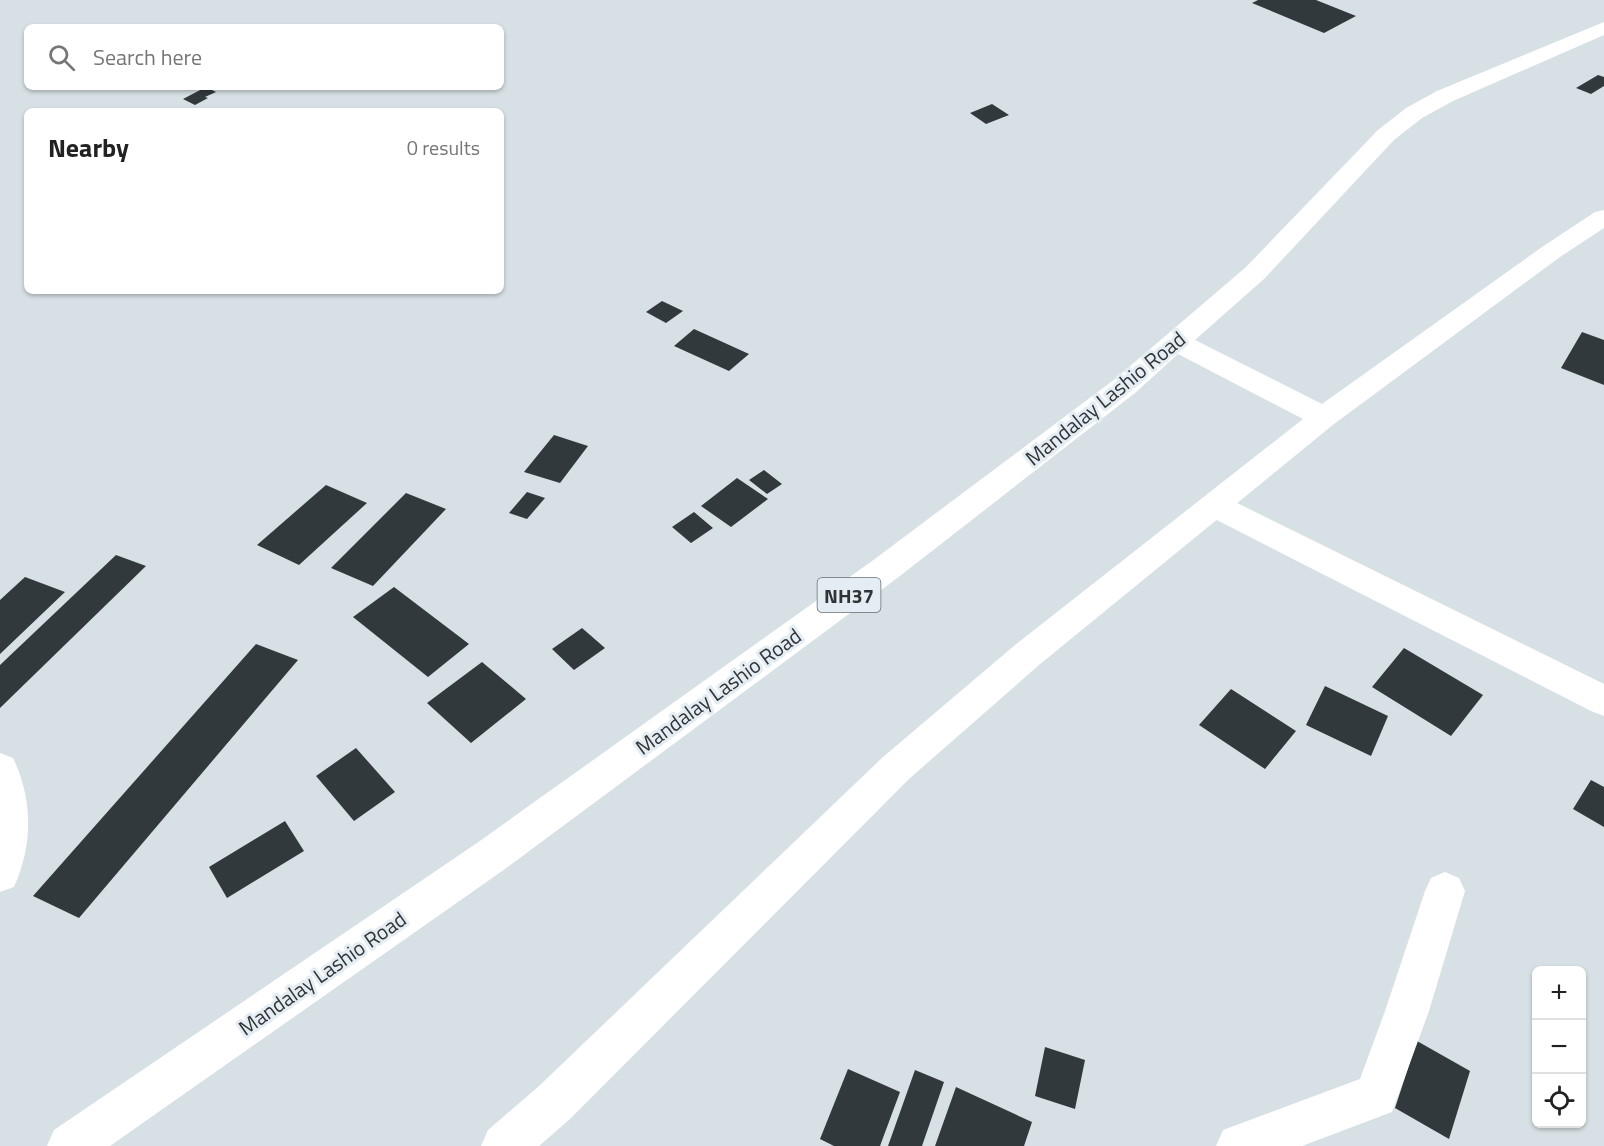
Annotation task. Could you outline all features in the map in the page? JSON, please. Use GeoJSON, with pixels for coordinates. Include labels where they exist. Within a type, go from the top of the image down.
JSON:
{"type":"FeatureCollection","features":[{"type":"Feature","properties":{"kind":"main road","name":"Mandalay Lashio Road"},"geometry":{"type":"LineString","coordinates":[[70,1146],[548,814],[884,570],[1125,386],[1255,273],[1386,135],[1414,113],[1445,96],[1604,28]]}},
{"type":"Feature","properties":{"kind":"main road"},"geometry":{"type":"LineString","coordinates":[[504,1146],[554,1103],[896,768],[1027,655],[1216,506],[1324,417],[1551,252],[1604,217]]}},
{"type":"Feature","properties":{"kind":"main road"},"geometry":{"type":"LineString","coordinates":[[1176,342],[1324,417]]}},
{"type":"Feature","properties":{"kind":"main road"},"geometry":{"type":"LineString","coordinates":[[1216,506],[1604,701]]}},
{"type":"Feature","properties":{"kind":"main road"},"geometry":{"type":"LineString","coordinates":[[0,769],[9,803],[9,850],[0,874]]}},
{"type":"Feature","properties":{"kind":"main road"},"geometry":{"type":"LineString","coordinates":[[1239,1146],[1376,1096],[1407,1011],[1445,891]]}},
{"type":"Feature","properties":{"kind":"building"},"geometry":{"type":"Polygon","coordinates":[[[1258,0],[1316,0],[1356,16],[1324,33],[1252,3],[1258,0]]]}},
{"type":"Feature","properties":{"kind":"building"},"geometry":{"type":"Polygon","coordinates":[[[1598,75],[1604,77],[1604,86],[1591,94],[1576,88],[1598,75]]]}},
{"type":"Feature","properties":{"kind":"building"},"geometry":{"type":"Polygon","coordinates":[[[200,90],[216,92],[195,105],[183,99],[200,90]]]}},
{"type":"Feature","properties":{"kind":"building"},"geometry":{"type":"Polygon","coordinates":[[[992,104],[1009,115],[986,124],[970,113],[992,104]]]}},
{"type":"Feature","properties":{"kind":"building"},"geometry":{"type":"Polygon","coordinates":[[[662,301],[683,311],[666,323],[646,312],[662,301]]]}},
{"type":"Feature","properties":{"kind":"building"},"geometry":{"type":"Polygon","coordinates":[[[694,329],[749,354],[729,371],[674,346],[694,329]]]}},
{"type":"Feature","properties":{"kind":"building"},"geometry":{"type":"Polygon","coordinates":[[[1582,332],[1604,340],[1604,385],[1561,368],[1582,332]]]}},
{"type":"Feature","properties":{"kind":"building"},"geometry":{"type":"Polygon","coordinates":[[[554,435],[588,446],[560,483],[524,472],[554,435]]]}},
{"type":"Feature","properties":{"kind":"building"},"geometry":{"type":"Polygon","coordinates":[[[764,470],[782,484],[767,494],[749,480],[764,470]]]}},
{"type":"Feature","properties":{"kind":"building"},"geometry":{"type":"Polygon","coordinates":[[[737,478],[768,499],[731,527],[701,506],[737,478]]]}},
{"type":"Feature","properties":{"kind":"building"},"geometry":{"type":"Polygon","coordinates":[[[326,485],[367,503],[299,565],[257,545],[326,485]]]}},
{"type":"Feature","properties":{"kind":"building"},"geometry":{"type":"Polygon","coordinates":[[[527,492],[545,498],[527,519],[509,513],[527,492]]]}},
{"type":"Feature","properties":{"kind":"building"},"geometry":{"type":"Polygon","coordinates":[[[406,493],[446,509],[373,586],[331,568],[406,493]]]}},
{"type":"Feature","properties":{"kind":"building"},"geometry":{"type":"Polygon","coordinates":[[[694,512],[713,528],[691,543],[672,527],[694,512]]]}},
{"type":"Feature","properties":{"kind":"building"},"geometry":{"type":"Polygon","coordinates":[[[116,555],[146,566],[0,708],[0,665],[116,555]]]}},
{"type":"Feature","properties":{"kind":"building"},"geometry":{"type":"Polygon","coordinates":[[[25,577],[65,592],[0,654],[0,600],[25,577]]]}},
{"type":"Feature","properties":{"kind":"building"},"geometry":{"type":"Polygon","coordinates":[[[394,587],[469,644],[428,677],[353,617],[394,587]]]}},
{"type":"Feature","properties":{"kind":"building"},"geometry":{"type":"Polygon","coordinates":[[[582,628],[605,648],[574,670],[552,649],[582,628]]]}},
{"type":"Feature","properties":{"kind":"building"},"geometry":{"type":"Polygon","coordinates":[[[256,644],[298,660],[79,918],[33,896],[256,644]]]}},
{"type":"Feature","properties":{"kind":"building"},"geometry":{"type":"Polygon","coordinates":[[[1404,648],[1483,695],[1451,736],[1372,687],[1404,648]]]}},
{"type":"Feature","properties":{"kind":"building"},"geometry":{"type":"Polygon","coordinates":[[[482,662],[526,699],[471,743],[427,703],[482,662]]]}},
{"type":"Feature","properties":{"kind":"building"},"geometry":{"type":"Polygon","coordinates":[[[1325,686],[1388,716],[1371,756],[1306,725],[1325,686]]]}},
{"type":"Feature","properties":{"kind":"building"},"geometry":{"type":"Polygon","coordinates":[[[1231,689],[1296,731],[1265,769],[1199,725],[1231,689]]]}},
{"type":"Feature","properties":{"kind":"building"},"geometry":{"type":"Polygon","coordinates":[[[356,748],[395,792],[354,821],[316,776],[356,748]]]}},
{"type":"Feature","properties":{"kind":"building"},"geometry":{"type":"Polygon","coordinates":[[[1591,780],[1604,787],[1604,827],[1573,809],[1591,780]]]}},
{"type":"Feature","properties":{"kind":"building"},"geometry":{"type":"Polygon","coordinates":[[[285,821],[304,851],[227,898],[209,867],[285,821]]]}},
{"type":"Feature","properties":{"kind":"building"},"geometry":{"type":"Polygon","coordinates":[[[1417,1041],[1470,1071],[1449,1139],[1395,1108],[1417,1041]]]}},
{"type":"Feature","properties":{"kind":"building"},"geometry":{"type":"Polygon","coordinates":[[[1045,1047],[1085,1060],[1075,1109],[1035,1096],[1045,1047]]]}},
{"type":"Feature","properties":{"kind":"building"},"geometry":{"type":"Polygon","coordinates":[[[848,1069],[900,1092],[880,1146],[834,1146],[820,1139],[848,1069]]]}},
{"type":"Feature","properties":{"kind":"building"},"geometry":{"type":"Polygon","coordinates":[[[915,1070],[944,1082],[922,1146],[888,1146],[915,1070]]]}},
{"type":"Feature","properties":{"kind":"building"},"geometry":{"type":"Polygon","coordinates":[[[956,1087],[1032,1122],[1024,1146],[935,1146],[956,1087]]]}}]}
